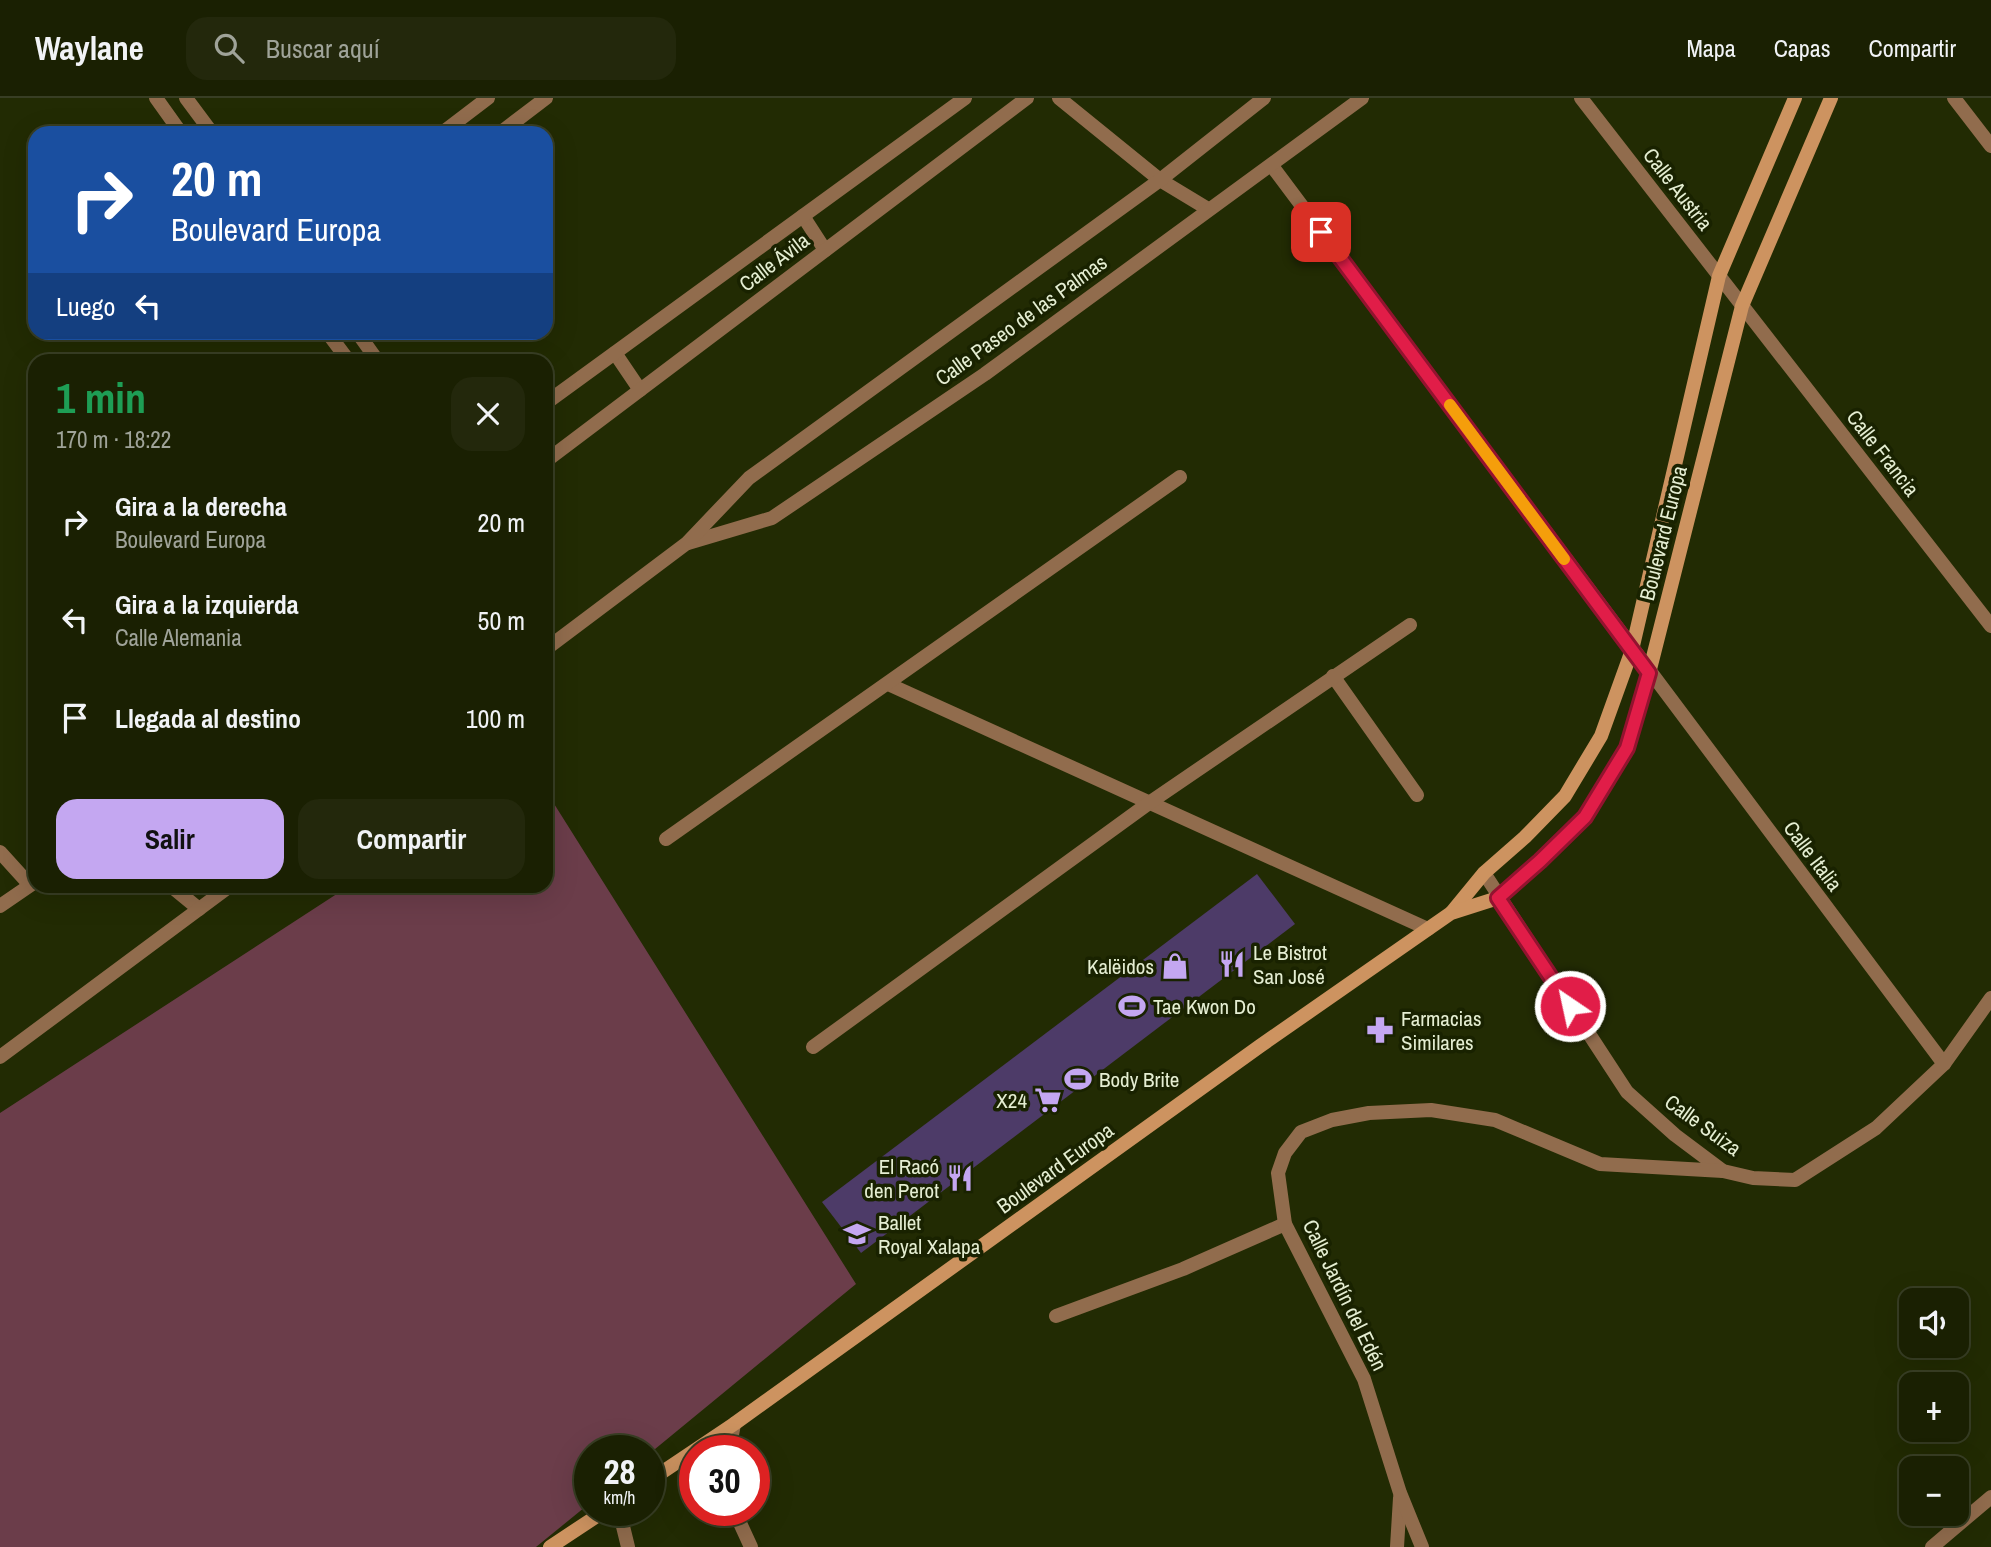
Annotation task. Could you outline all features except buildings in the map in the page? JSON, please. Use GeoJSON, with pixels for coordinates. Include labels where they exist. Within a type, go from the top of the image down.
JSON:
{"type":"FeatureCollection","features":[{"type":"Feature","properties":{"kind":"main road","name":"Boulevard Europa"},"geometry":{"type":"LineString","coordinates":[[1451,913],[1484,873],[1525,837],[1565,796],[1601,736],[1632,650],[1719,276],[1795,98]]}},
{"type":"Feature","properties":{"kind":"main road","name":"Boulevard Europa"},"geometry":{"type":"LineString","coordinates":[[665,1470],[734,1424],[1248,1054],[1427,929],[1451,913],[1498,898],[1585,817],[1627,748],[1649,673],[1742,306],[1830,98]]}},
{"type":"Feature","properties":{"kind":"main road"},"geometry":{"type":"LineString","coordinates":[[550,1547],[582,1526]]}},
{"type":"Feature","properties":{"kind":"street"},"geometry":{"type":"LineString","coordinates":[[156,98],[176,126]]}},
{"type":"Feature","properties":{"kind":"street"},"geometry":{"type":"LineString","coordinates":[[186,98],[207,126]]}},
{"type":"Feature","properties":{"kind":"street"},"geometry":{"type":"LineString","coordinates":[[451,126],[488,98]]}},
{"type":"Feature","properties":{"kind":"street"},"geometry":{"type":"LineString","coordinates":[[509,126],[546,98]]}},
{"type":"Feature","properties":{"kind":"street","name":"Calle Ávila"},"geometry":{"type":"LineString","coordinates":[[553,398],[965,98]]}},
{"type":"Feature","properties":{"kind":"street","name":"Calle Ávila"},"geometry":{"type":"LineString","coordinates":[[553,455],[1027,98]]}},
{"type":"Feature","properties":{"kind":"street"},"geometry":{"type":"LineString","coordinates":[[1059,98],[1078,104],[1160,180],[1208,209]]}},
{"type":"Feature","properties":{"kind":"street","name":"Calle Paseo de las Palmas"},"geometry":{"type":"LineString","coordinates":[[553,644],[687,543],[749,478],[1160,180],[1264,98]]}},
{"type":"Feature","properties":{"kind":"street","name":"Calle Paseo de las Palmas"},"geometry":{"type":"LineString","coordinates":[[687,543],[772,518],[985,374],[1362,98]]}},
{"type":"Feature","properties":{"kind":"street","name":"Calle Austria"},"geometry":{"type":"LineString","coordinates":[[1581,98],[1742,306]]}},
{"type":"Feature","properties":{"kind":"street"},"geometry":{"type":"LineString","coordinates":[[1954,98],[1991,146]]}},
{"type":"Feature","properties":{"kind":"street","name":"Calle Italia"},"geometry":{"type":"LineString","coordinates":[[1272,166],[1944,1064]]}},
{"type":"Feature","properties":{"kind":"street"},"geometry":{"type":"LineString","coordinates":[[803,216],[825,250]]}},
{"type":"Feature","properties":{"kind":"street","name":"Calle Francia"},"geometry":{"type":"LineString","coordinates":[[1742,306],[1991,625]]}},
{"type":"Feature","properties":{"kind":"street"},"geometry":{"type":"LineString","coordinates":[[615,354],[640,390]]}},
{"type":"Feature","properties":{"kind":"street"},"geometry":{"type":"LineString","coordinates":[[666,839],[1180,477]]}},
{"type":"Feature","properties":{"kind":"street"},"geometry":{"type":"LineString","coordinates":[[813,1046],[1149,803],[1410,625]]}},
{"type":"Feature","properties":{"kind":"street"},"geometry":{"type":"LineString","coordinates":[[1333,676],[1417,795]]}},
{"type":"Feature","properties":{"kind":"street"},"geometry":{"type":"LineString","coordinates":[[888,684],[1427,929]]}},
{"type":"Feature","properties":{"kind":"street"},"geometry":{"type":"LineString","coordinates":[[0,852],[28,879]]}},
{"type":"Feature","properties":{"kind":"street","name":"Calle Suiza"},"geometry":{"type":"LineString","coordinates":[[1484,873],[1627,1092],[1675,1135],[1723,1171],[1753,1178],[1795,1180],[1876,1128],[1944,1064],[1991,998]]}},
{"type":"Feature","properties":{"kind":"street"},"geometry":{"type":"LineString","coordinates":[[0,906],[28,886]]}},
{"type":"Feature","properties":{"kind":"street"},"geometry":{"type":"LineString","coordinates":[[180,893],[199,909]]}},
{"type":"Feature","properties":{"kind":"street"},"geometry":{"type":"LineString","coordinates":[[0,1057],[221,893]]}},
{"type":"Feature","properties":{"kind":"street","name":"Calle Jardín del Edén"},"geometry":{"type":"LineString","coordinates":[[1422,1547],[1400,1493],[1364,1378],[1285,1224],[1278,1173],[1285,1153],[1301,1132],[1332,1119],[1369,1113],[1431,1110],[1495,1120],[1600,1164],[1723,1171]]}},
{"type":"Feature","properties":{"kind":"street"},"geometry":{"type":"LineString","coordinates":[[1056,1316],[1183,1269],[1285,1224]]}},
{"type":"Feature","properties":{"kind":"street"},"geometry":{"type":"LineString","coordinates":[[732,1435],[734,1424]]}},
{"type":"Feature","properties":{"kind":"street","name":"Calle Jardín del Edén"},"geometry":{"type":"LineString","coordinates":[[1397,1547],[1400,1493]]}},
{"type":"Feature","properties":{"kind":"street"},"geometry":{"type":"LineString","coordinates":[[1936,1546],[1991,1497]]}},
{"type":"Feature","properties":{"kind":"street"},"geometry":{"type":"LineString","coordinates":[[623,1526],[628,1547]]}},
{"type":"Feature","properties":{"kind":"street"},"geometry":{"type":"LineString","coordinates":[[741,1526],[751,1547]]}},
{"type":"Feature","properties":{"kind":"shaded area"},"geometry":{"type":"Polygon","coordinates":[[[553,802],[856,1284],[665,1441],[665,1435],[574,1435],[574,1516],[536,1547],[0,1547],[0,1113],[338,893],[553,893],[553,802]]]}},
{"type":"Feature","properties":{"kind":"slow traffic"},"geometry":{"type":"LineString","coordinates":[[1450,405],[1564,559]]}},
{"type":"Feature","properties":{"kind":"place","name":"Le Bistrot San José"},"geometry":{"type":"Point","coordinates":[1232,964]}},
{"type":"Feature","properties":{"kind":"place","name":"Kalëidos"},"geometry":{"type":"Point","coordinates":[1175,966]}},
{"type":"Feature","properties":{"kind":"place","name":"Tae Kwon Do"},"geometry":{"type":"Point","coordinates":[1132,1006]}},
{"type":"Feature","properties":{"kind":"place","name":"Farmacias Similares"},"geometry":{"type":"Point","coordinates":[1380,1030]}},
{"type":"Feature","properties":{"kind":"place","name":"Body Brite"},"geometry":{"type":"Point","coordinates":[1078,1079]}},
{"type":"Feature","properties":{"kind":"place","name":"X24"},"geometry":{"type":"Point","coordinates":[1048,1100]}},
{"type":"Feature","properties":{"kind":"place","name":"El Racó den Perot"},"geometry":{"type":"Point","coordinates":[960,1178]}},
{"type":"Feature","properties":{"kind":"place","name":"Ballet Royal Xalapa"},"geometry":{"type":"Point","coordinates":[857,1234]}},
{"type":"Feature","properties":{"kind":"route"},"geometry":{"type":"LineString","coordinates":[[1321,232],[1649,673],[1627,748],[1585,817],[1498,898],[1570,1006]]}}]}
